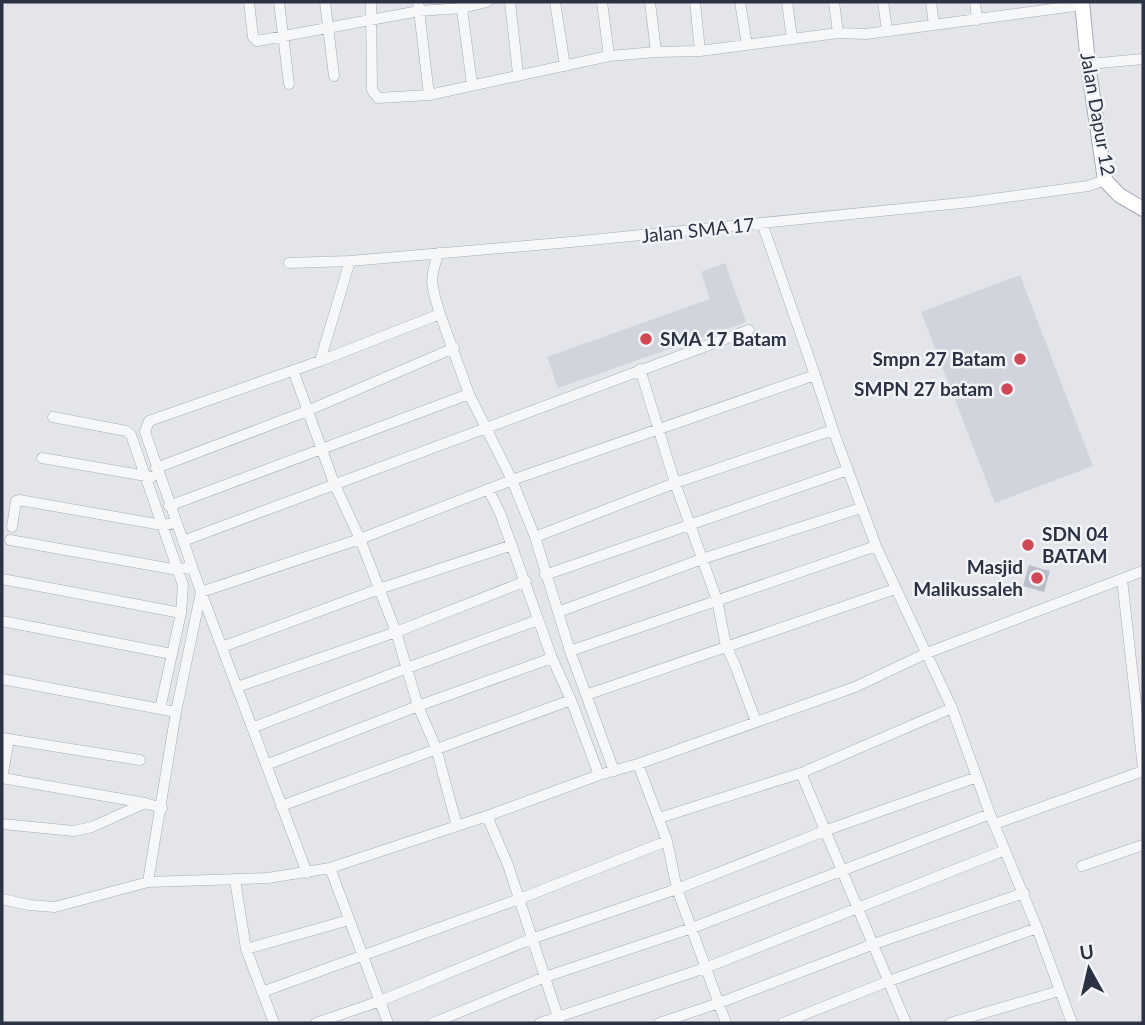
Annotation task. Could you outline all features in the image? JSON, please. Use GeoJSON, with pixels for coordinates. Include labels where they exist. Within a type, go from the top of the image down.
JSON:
{"type":"FeatureCollection","features":[{"type":"Feature","properties":{"kind":"street"},"geometry":{"type":"LineString","coordinates":[[249,2],[253,37],[257,41],[372,19],[419,6],[487,2]]}},
{"type":"Feature","properties":{"kind":"street"},"geometry":{"type":"LineString","coordinates":[[279,2],[289,84]]}},
{"type":"Feature","properties":{"kind":"street"},"geometry":{"type":"LineString","coordinates":[[325,2],[334,76]]}},
{"type":"Feature","properties":{"kind":"street"},"geometry":{"type":"LineString","coordinates":[[371,2],[372,90],[378,98],[429,94],[609,56],[700,51],[838,33],[866,34],[1022,14],[1082,3]]}},
{"type":"Feature","properties":{"kind":"street"},"geometry":{"type":"LineString","coordinates":[[510,2],[518,74]]}},
{"type":"Feature","properties":{"kind":"street"},"geometry":{"type":"LineString","coordinates":[[555,2],[565,66]]}},
{"type":"Feature","properties":{"kind":"street"},"geometry":{"type":"LineString","coordinates":[[602,2],[609,56]]}},
{"type":"Feature","properties":{"kind":"street"},"geometry":{"type":"LineString","coordinates":[[650,2],[656,52]]}},
{"type":"Feature","properties":{"kind":"street"},"geometry":{"type":"LineString","coordinates":[[695,2],[700,51]]}},
{"type":"Feature","properties":{"kind":"street"},"geometry":{"type":"LineString","coordinates":[[740,2],[747,45]]}},
{"type":"Feature","properties":{"kind":"street"},"geometry":{"type":"LineString","coordinates":[[787,2],[792,39]]}},
{"type":"Feature","properties":{"kind":"street"},"geometry":{"type":"LineString","coordinates":[[834,2],[838,33]]}},
{"type":"Feature","properties":{"kind":"street"},"geometry":{"type":"LineString","coordinates":[[883,2],[887,30]]}},
{"type":"Feature","properties":{"kind":"street"},"geometry":{"type":"LineString","coordinates":[[931,2],[934,25]]}},
{"type":"Feature","properties":{"kind":"street"},"geometry":{"type":"LineString","coordinates":[[975,2],[977,20]]}},
{"type":"Feature","properties":{"kind":"street"},"geometry":{"type":"LineString","coordinates":[[1021,2],[1022,14]]}},
{"type":"Feature","properties":{"kind":"street","name":"Jalan Dapur 12"},"geometry":{"type":"LineString","coordinates":[[1082,3],[1105,180],[1119,195],[1143,209]]}},
{"type":"Feature","properties":{"kind":"street"},"geometry":{"type":"LineString","coordinates":[[462,5],[472,84]]}},
{"type":"Feature","properties":{"kind":"street"},"geometry":{"type":"LineString","coordinates":[[419,6],[429,94]]}},
{"type":"Feature","properties":{"kind":"street"},"geometry":{"type":"LineString","coordinates":[[1088,64],[1143,59]]}},
{"type":"Feature","properties":{"kind":"street","name":"Jalan SMA 17"},"geometry":{"type":"LineString","coordinates":[[289,262],[350,261],[971,202],[1088,186],[1105,180]]}},
{"type":"Feature","properties":{"kind":"street"},"geometry":{"type":"LineString","coordinates":[[762,223],[861,508],[895,589],[928,653],[952,708],[990,814],[1024,893],[1072,1023]]}},
{"type":"Feature","properties":{"kind":"street"},"geometry":{"type":"LineString","coordinates":[[439,253],[431,272],[431,286],[440,314],[469,394],[512,480],[535,537],[570,651],[614,771]]}},
{"type":"Feature","properties":{"kind":"street"},"geometry":{"type":"LineString","coordinates":[[320,361],[350,261]]}},
{"type":"Feature","properties":{"kind":"street"},"geometry":{"type":"LineString","coordinates":[[307,873],[169,506],[145,432],[149,421],[320,361],[440,314]]}},
{"type":"Feature","properties":{"kind":"street"},"geometry":{"type":"LineString","coordinates":[[183,541],[749,330]]}},
{"type":"Feature","properties":{"kind":"street"},"geometry":{"type":"LineString","coordinates":[[42,458],[146,477],[454,348]]}},
{"type":"Feature","properties":{"kind":"street"},"geometry":{"type":"LineString","coordinates":[[640,369],[657,429],[717,600],[726,646],[755,722]]}},
{"type":"Feature","properties":{"kind":"street"},"geometry":{"type":"LineString","coordinates":[[293,370],[334,483],[360,539],[396,632],[418,706],[436,748],[457,825]]}},
{"type":"Feature","properties":{"kind":"street"},"geometry":{"type":"LineString","coordinates":[[201,592],[360,539],[512,480],[815,374]]}},
{"type":"Feature","properties":{"kind":"street"},"geometry":{"type":"LineString","coordinates":[[169,506],[469,394]]}},
{"type":"Feature","properties":{"kind":"street"},"geometry":{"type":"LineString","coordinates":[[53,417],[126,431],[131,435],[184,594],[160,709]]}},
{"type":"Feature","properties":{"kind":"street"},"geometry":{"type":"LineString","coordinates":[[535,537],[675,483],[833,430]]}},
{"type":"Feature","properties":{"kind":"street"},"geometry":{"type":"LineString","coordinates":[[545,575],[848,470]]}},
{"type":"Feature","properties":{"kind":"street"},"geometry":{"type":"LineString","coordinates":[[488,489],[512,545],[552,658],[599,775]]}},
{"type":"Feature","properties":{"kind":"street"},"geometry":{"type":"LineString","coordinates":[[12,527],[17,500],[162,525],[176,523]]}},
{"type":"Feature","properties":{"kind":"street"},"geometry":{"type":"LineString","coordinates":[[558,612],[702,559],[861,508]]}},
{"type":"Feature","properties":{"kind":"street"},"geometry":{"type":"LineString","coordinates":[[10,540],[178,570],[192,566]]}},
{"type":"Feature","properties":{"kind":"street"},"geometry":{"type":"LineString","coordinates":[[222,647],[379,589],[512,545]]}},
{"type":"Feature","properties":{"kind":"street"},"geometry":{"type":"LineString","coordinates":[[570,651],[876,546]]}},
{"type":"Feature","properties":{"kind":"street"},"geometry":{"type":"LineString","coordinates":[[2,899],[55,907],[148,882],[235,880],[330,868],[855,687],[928,653],[1143,571]]}},
{"type":"Feature","properties":{"kind":"street"},"geometry":{"type":"LineString","coordinates":[[2,579],[181,613]]}},
{"type":"Feature","properties":{"kind":"street"},"geometry":{"type":"LineString","coordinates":[[995,824],[1143,769],[1122,579]]}},
{"type":"Feature","properties":{"kind":"street"},"geometry":{"type":"LineString","coordinates":[[237,687],[396,632],[526,582]]}},
{"type":"Feature","properties":{"kind":"street"},"geometry":{"type":"LineString","coordinates":[[586,695],[895,589]]}},
{"type":"Feature","properties":{"kind":"street"},"geometry":{"type":"LineString","coordinates":[[148,882],[176,712],[201,592]]}},
{"type":"Feature","properties":{"kind":"street"},"geometry":{"type":"LineString","coordinates":[[253,728],[538,620]]}},
{"type":"Feature","properties":{"kind":"street"},"geometry":{"type":"LineString","coordinates":[[2,621],[172,654]]}},
{"type":"Feature","properties":{"kind":"street"},"geometry":{"type":"LineString","coordinates":[[266,765],[552,658]]}},
{"type":"Feature","properties":{"kind":"street"},"geometry":{"type":"LineString","coordinates":[[2,679],[176,712]]}},
{"type":"Feature","properties":{"kind":"street"},"geometry":{"type":"LineString","coordinates":[[281,806],[571,700]]}},
{"type":"Feature","properties":{"kind":"street"},"geometry":{"type":"LineString","coordinates":[[659,818],[801,773],[952,708]]}},
{"type":"Feature","properties":{"kind":"street"},"geometry":{"type":"LineString","coordinates":[[140,760],[5,738],[2,779],[162,808]]}},
{"type":"Feature","properties":{"kind":"street"},"geometry":{"type":"LineString","coordinates":[[638,764],[667,841],[677,889],[726,1023]]}},
{"type":"Feature","properties":{"kind":"street"},"geometry":{"type":"LineString","coordinates":[[801,773],[906,1023]]}},
{"type":"Feature","properties":{"kind":"street"},"geometry":{"type":"LineString","coordinates":[[316,1023],[380,1001],[531,939],[677,889],[827,830],[977,777]]}},
{"type":"Feature","properties":{"kind":"street"},"geometry":{"type":"LineString","coordinates":[[2,824],[74,831],[92,827],[145,803]]}},
{"type":"Feature","properties":{"kind":"street"},"geometry":{"type":"LineString","coordinates":[[433,1023],[545,977],[692,928],[990,814]]}},
{"type":"Feature","properties":{"kind":"street"},"geometry":{"type":"LineString","coordinates":[[487,816],[508,864],[559,1020]]}},
{"type":"Feature","properties":{"kind":"street"},"geometry":{"type":"LineString","coordinates":[[262,992],[519,899],[667,841]]}},
{"type":"Feature","properties":{"kind":"street"},"geometry":{"type":"LineString","coordinates":[[1082,866],[1143,845]]}},
{"type":"Feature","properties":{"kind":"street"},"geometry":{"type":"LineString","coordinates":[[540,1023],[559,1020],[705,968],[1005,850]]}},
{"type":"Feature","properties":{"kind":"street"},"geometry":{"type":"LineString","coordinates":[[330,868],[388,1023]]}},
{"type":"Feature","properties":{"kind":"street"},"geometry":{"type":"LineString","coordinates":[[235,880],[246,949],[274,1023]]}},
{"type":"Feature","properties":{"kind":"street"},"geometry":{"type":"LineString","coordinates":[[659,1023],[874,944],[1024,893]]}},
{"type":"Feature","properties":{"kind":"street"},"geometry":{"type":"LineString","coordinates":[[246,949],[349,920]]}},
{"type":"Feature","properties":{"kind":"street"},"geometry":{"type":"LineString","coordinates":[[783,1023],[889,981],[1037,928]]}},
{"type":"Feature","properties":{"kind":"street"},"geometry":{"type":"LineString","coordinates":[[950,1023],[1059,991]]}},
{"type":"Feature","properties":{"kind":"shaded area","name":"SMA 17 Batam"},"geometry":{"type":"Polygon","coordinates":[[[725,263],[746,322],[558,388],[547,357],[710,299],[701,272],[725,263]]]}},
{"type":"Feature","properties":{"kind":"shaded area","name":"SMPN 27 batam"},"geometry":{"type":"Polygon","coordinates":[[[1020,275],[1093,466],[995,503],[921,312],[1020,275]]]}},
{"type":"Feature","properties":{"kind":"building","name":"Masjid Malikussaleh"},"geometry":{"type":"Polygon","coordinates":[[[1029,565],[1050,571],[1044,592],[1023,586],[1029,565]]]}},
{"type":"Feature","properties":{"kind":"place","name":"SMA 17 Batam"},"geometry":{"type":"Point","coordinates":[646,339]}},
{"type":"Feature","properties":{"kind":"place","name":"Smpn 27 Batam"},"geometry":{"type":"Point","coordinates":[1020,359]}},
{"type":"Feature","properties":{"kind":"place","name":"SMPN 27 batam"},"geometry":{"type":"Point","coordinates":[1007,389]}},
{"type":"Feature","properties":{"kind":"place","name":"SDN 04 BATAM"},"geometry":{"type":"Point","coordinates":[1028,545]}},
{"type":"Feature","properties":{"kind":"place","name":"Masjid Malikussaleh"},"geometry":{"type":"Point","coordinates":[1037,578]}}]}
